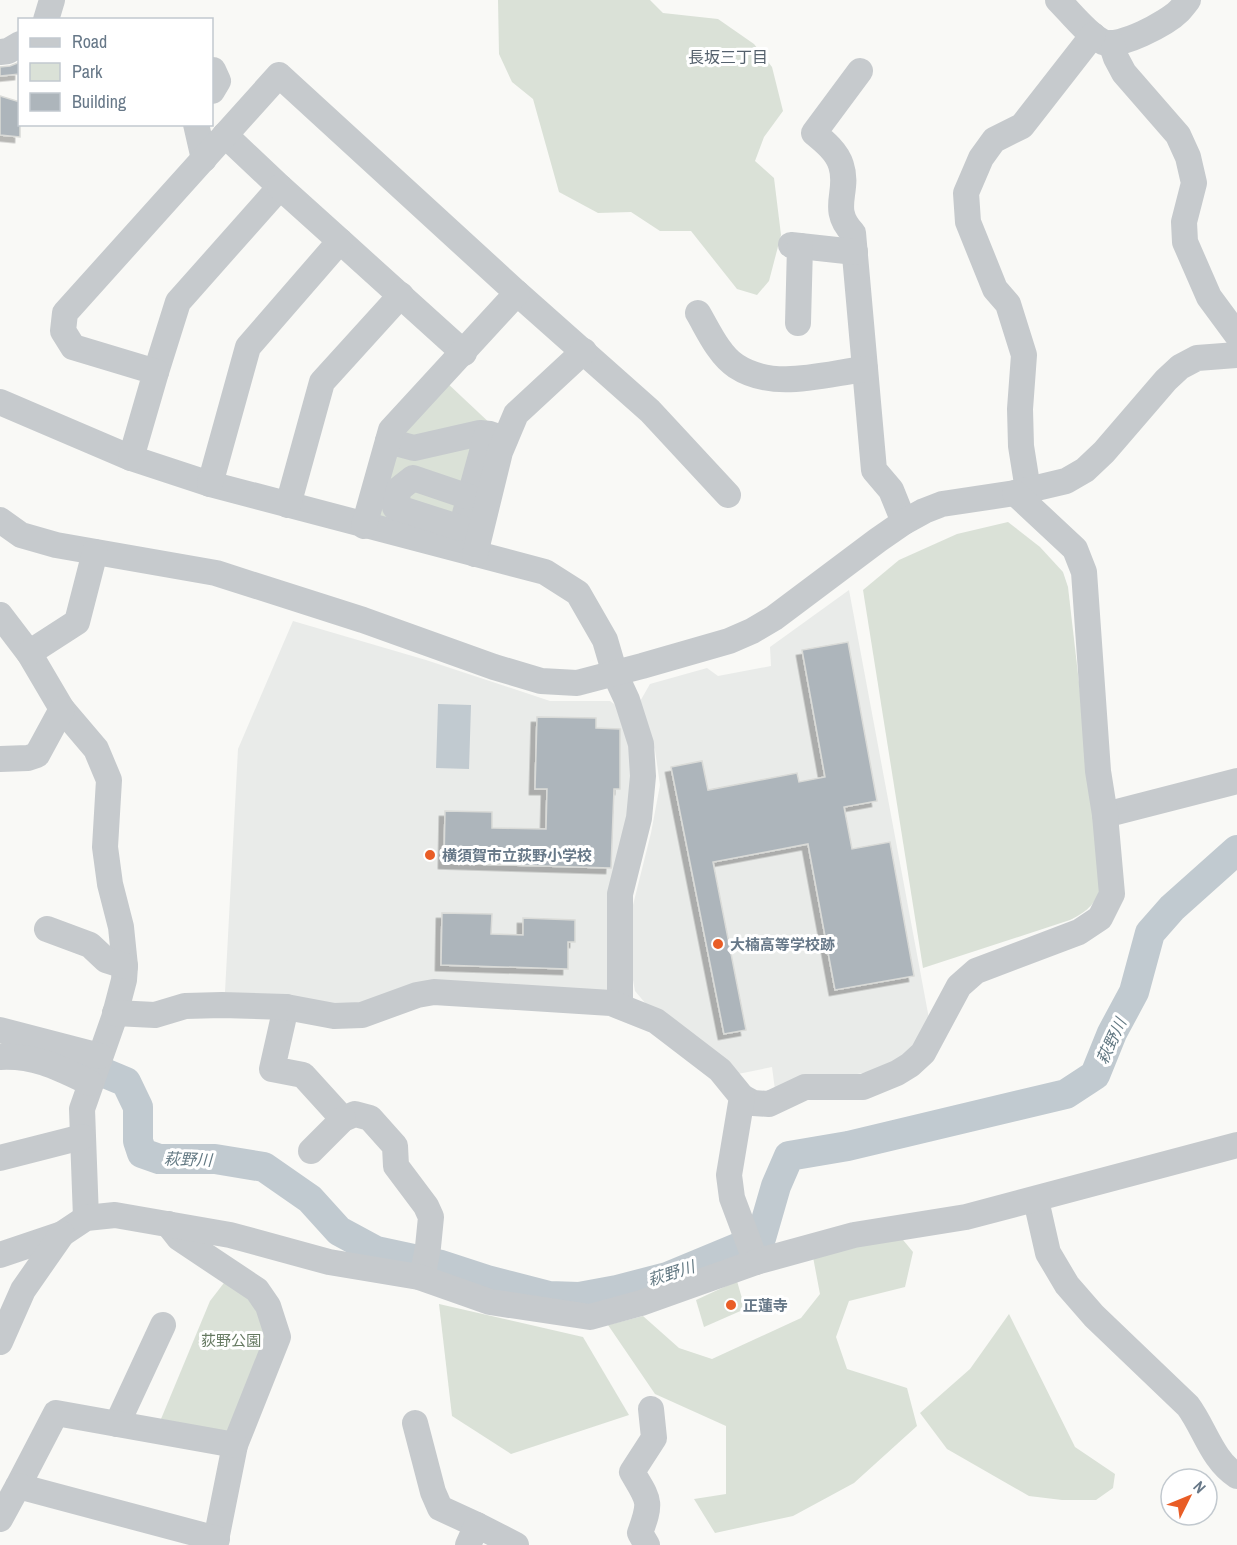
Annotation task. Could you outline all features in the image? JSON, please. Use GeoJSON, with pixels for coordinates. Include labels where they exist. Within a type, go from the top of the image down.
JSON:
{"type":"FeatureCollection","features":[{"type":"Feature","properties":{"kind":"street"},"geometry":{"type":"LineString","coordinates":[[47,18],[52,0]]}},
{"type":"Feature","properties":{"kind":"street"},"geometry":{"type":"LineString","coordinates":[[1058,0],[1102,39],[1124,73],[1178,135],[1188,157],[1194,183],[1184,222],[1185,242],[1209,297],[1237,335]]}},
{"type":"Feature","properties":{"kind":"street"},"geometry":{"type":"LineString","coordinates":[[115,1013],[155,1015],[185,1006],[286,1007],[334,1016],[362,1015],[417,995],[434,992],[611,1003],[656,1021],[720,1070],[742,1097],[753,1103],[769,1104],[805,1088],[863,1087],[897,1073],[923,1053],[959,986],[976,971],[1068,937],[1100,918],[1112,894],[1105,815],[1098,771],[1084,572],[1075,549],[1021,492],[1020,408],[1024,355],[1008,304],[995,289],[968,222],[966,193],[981,158],[994,140],[1022,126],[1102,39],[1152,29],[1179,11],[1188,0]]}},
{"type":"Feature","properties":{"kind":"street"},"geometry":{"type":"LineString","coordinates":[[0,52],[8,51],[18,45]]}},
{"type":"Feature","properties":{"kind":"street"},"geometry":{"type":"LineString","coordinates":[[213,70],[218,81],[213,89]]}},
{"type":"Feature","properties":{"kind":"street"},"geometry":{"type":"LineString","coordinates":[[860,70],[814,133],[833,150],[844,173],[841,210],[844,223],[853,233],[874,470],[891,490],[904,522]]}},
{"type":"Feature","properties":{"kind":"street"},"geometry":{"type":"LineString","coordinates":[[156,372],[73,347],[63,331],[65,313],[279,75],[517,293],[650,411],[728,495]]}},
{"type":"Feature","properties":{"kind":"street"},"geometry":{"type":"LineString","coordinates":[[196,126],[204,159]]}},
{"type":"Feature","properties":{"kind":"street"},"geometry":{"type":"LineString","coordinates":[[225,135],[464,353]]}},
{"type":"Feature","properties":{"kind":"street"},"geometry":{"type":"LineString","coordinates":[[131,458],[178,302],[280,187]]}},
{"type":"Feature","properties":{"kind":"street"},"geometry":{"type":"LineString","coordinates":[[210,484],[248,347],[340,241]]}},
{"type":"Feature","properties":{"kind":"street"},"geometry":{"type":"LineString","coordinates":[[798,323],[795,245],[855,252]]}},
{"type":"Feature","properties":{"kind":"street"},"geometry":{"type":"LineString","coordinates":[[364,526],[391,430],[517,293]]}},
{"type":"Feature","properties":{"kind":"street"},"geometry":{"type":"LineString","coordinates":[[288,505],[322,382],[401,295]]}},
{"type":"Feature","properties":{"kind":"street"},"geometry":{"type":"LineString","coordinates":[[698,313],[728,358],[736,366],[751,372],[781,380],[865,369]]}},
{"type":"Feature","properties":{"kind":"street"},"geometry":{"type":"LineString","coordinates":[[471,541],[470,497],[496,436],[516,414],[584,351]]}},
{"type":"Feature","properties":{"kind":"street"},"geometry":{"type":"LineString","coordinates":[[0,520],[21,535],[56,545],[216,573],[363,620],[494,667],[541,681],[577,683],[729,641],[752,632],[904,522],[942,504],[1021,492],[1066,481],[1085,470],[1104,452],[1180,367],[1197,358],[1237,355]]}},
{"type":"Feature","properties":{"kind":"street"},"geometry":{"type":"LineString","coordinates":[[0,402],[131,458],[210,484],[364,526],[471,541]]}},
{"type":"Feature","properties":{"kind":"street"},"geometry":{"type":"LineString","coordinates":[[387,441],[414,448],[480,433],[496,436]]}},
{"type":"Feature","properties":{"kind":"street"},"geometry":{"type":"LineString","coordinates":[[471,541],[500,452],[496,436]]}},
{"type":"Feature","properties":{"kind":"street"},"geometry":{"type":"LineString","coordinates":[[414,448],[403,461],[413,478],[470,497]]}},
{"type":"Feature","properties":{"kind":"street"},"geometry":{"type":"LineString","coordinates":[[413,478],[399,489],[395,507],[545,572],[578,593],[605,640],[641,744],[643,776],[639,818],[620,894],[620,1006]]}},
{"type":"Feature","properties":{"kind":"street"},"geometry":{"type":"LineString","coordinates":[[29,653],[77,622],[95,552]]}},
{"type":"Feature","properties":{"kind":"street"},"geometry":{"type":"LineString","coordinates":[[0,615],[29,653],[62,709],[96,748],[110,780],[105,847],[110,884],[121,927],[125,966],[124,980],[115,1013],[82,1109],[86,1218]]}},
{"type":"Feature","properties":{"kind":"street"},"geometry":{"type":"LineString","coordinates":[[0,759],[28,758],[37,755],[62,709]]}},
{"type":"Feature","properties":{"kind":"street"},"geometry":{"type":"LineString","coordinates":[[1105,815],[1237,781]]}},
{"type":"Feature","properties":{"kind":"street"},"geometry":{"type":"LineString","coordinates":[[47,929],[90,945],[106,960],[125,966]]}},
{"type":"Feature","properties":{"kind":"street"},"geometry":{"type":"LineString","coordinates":[[286,1007],[272,1069],[303,1075],[343,1119]]}},
{"type":"Feature","properties":{"kind":"street"},"geometry":{"type":"LineString","coordinates":[[0,1030],[100,1056]]}},
{"type":"Feature","properties":{"kind":"street"},"geometry":{"type":"LineString","coordinates":[[0,1056],[19,1056],[48,1063],[90,1083]]}},
{"type":"Feature","properties":{"kind":"street"},"geometry":{"type":"LineString","coordinates":[[742,1097],[729,1175],[732,1198],[756,1262]]}},
{"type":"Feature","properties":{"kind":"street"},"geometry":{"type":"LineString","coordinates":[[311,1151],[343,1119],[355,1114],[370,1118],[395,1146],[396,1166],[431,1216],[424,1264]]}},
{"type":"Feature","properties":{"kind":"street"},"geometry":{"type":"LineString","coordinates":[[0,1158],[82,1137]]}},
{"type":"Feature","properties":{"kind":"street"},"geometry":{"type":"LineString","coordinates":[[0,1255],[62,1234],[86,1218],[115,1215],[230,1235],[329,1262],[424,1264],[490,1302],[590,1317],[640,1303],[756,1262],[854,1235],[966,1217],[1237,1145]]}},
{"type":"Feature","properties":{"kind":"street"},"geometry":{"type":"LineString","coordinates":[[1036,1200],[1048,1253],[1067,1285],[1094,1316],[1188,1406],[1215,1455],[1227,1470],[1237,1476]]}},
{"type":"Feature","properties":{"kind":"street"},"geometry":{"type":"LineString","coordinates":[[18,1486],[216,1542],[236,1445],[278,1337],[268,1306],[257,1290],[179,1238],[168,1224]]}},
{"type":"Feature","properties":{"kind":"street"},"geometry":{"type":"LineString","coordinates":[[0,1342],[23,1290],[62,1234]]}},
{"type":"Feature","properties":{"kind":"street"},"geometry":{"type":"LineString","coordinates":[[117,1424],[163,1325]]}},
{"type":"Feature","properties":{"kind":"street"},"geometry":{"type":"LineString","coordinates":[[640,1541],[647,1512],[647,1498],[632,1472],[654,1438],[651,1409]]}},
{"type":"Feature","properties":{"kind":"street"},"geometry":{"type":"LineString","coordinates":[[0,1519],[56,1413],[236,1445]]}},
{"type":"Feature","properties":{"kind":"street"},"geometry":{"type":"LineString","coordinates":[[415,1423],[433,1492],[440,1508],[472,1535],[516,1545]]}},
{"type":"Feature","properties":{"kind":"shaded area"},"geometry":{"type":"Polygon","coordinates":[[[849,590],[930,1024],[919,1045],[888,1068],[775,1090],[772,1067],[738,1074],[646,1004],[635,991],[631,969],[633,905],[660,785],[655,750],[638,705],[650,684],[707,668],[718,676],[771,666],[770,647],[849,590]]]}},
{"type":"Feature","properties":{"kind":"shaded area","name":"横須賀市立荻野小学校"},"geometry":{"type":"Polygon","coordinates":[[[293,621],[426,660],[550,701],[610,701],[617,706],[637,764],[615,991],[431,991],[370,1014],[225,992],[238,749],[293,621]]]}},
{"type":"Feature","properties":{"kind":"shaded area"},"geometry":{"type":"Polygon","coordinates":[[[438,704],[471,705],[469,769],[436,768],[438,704]]]}},
{"type":"Feature","properties":{"kind":"green space"},"geometry":{"type":"Polygon","coordinates":[[[498,0],[650,0],[663,13],[718,19],[754,44],[772,67],[783,111],[764,137],[755,161],[774,178],[781,235],[769,281],[757,295],[737,289],[691,231],[660,231],[631,212],[598,213],[559,192],[533,99],[512,82],[499,54],[498,0]]]}},
{"type":"Feature","properties":{"kind":"green space"},"geometry":{"type":"Polygon","coordinates":[[[445,381],[495,428],[467,545],[375,519],[401,433],[445,381]]]}},
{"type":"Feature","properties":{"kind":"green space"},"geometry":{"type":"Polygon","coordinates":[[[1008,522],[1040,547],[1063,572],[1068,587],[1102,883],[1091,906],[1070,920],[923,968],[863,590],[899,560],[957,534],[1008,522]]]}},
{"type":"Feature","properties":{"kind":"green space"},"geometry":{"type":"Polygon","coordinates":[[[899,1235],[913,1252],[905,1287],[849,1301],[836,1337],[847,1369],[907,1388],[917,1426],[854,1483],[793,1516],[715,1533],[694,1499],[726,1494],[726,1426],[655,1394],[608,1325],[643,1316],[679,1348],[712,1359],[801,1318],[820,1294],[813,1257],[899,1235]]]}},
{"type":"Feature","properties":{"kind":"green space","name":"荻野公園"},"geometry":{"type":"Polygon","coordinates":[[[227,1279],[252,1294],[270,1338],[227,1433],[161,1419],[210,1301],[227,1279]]]}},
{"type":"Feature","properties":{"kind":"green space"},"geometry":{"type":"Polygon","coordinates":[[[737,1281],[745,1309],[704,1327],[696,1300],[737,1281]]]}},
{"type":"Feature","properties":{"kind":"green space"},"geometry":{"type":"Polygon","coordinates":[[[439,1304],[583,1337],[629,1415],[511,1454],[452,1416],[439,1304]]]}},
{"type":"Feature","properties":{"kind":"green space"},"geometry":{"type":"Polygon","coordinates":[[[1009,1314],[1075,1447],[1115,1474],[1113,1488],[1096,1500],[1062,1500],[1029,1496],[947,1449],[920,1413],[970,1369],[1009,1314]]]}},
{"type":"Feature","properties":{"kind":"building"},"geometry":{"type":"Polygon","coordinates":[[[18,63],[18,74],[0,76],[0,67],[18,63]]]}},
{"type":"Feature","properties":{"kind":"building"},"geometry":{"type":"Polygon","coordinates":[[[0,96],[18,101],[20,137],[0,135],[0,96]]]}},
{"type":"Feature","properties":{"kind":"building"},"geometry":{"type":"Polygon","coordinates":[[[848,642],[877,801],[844,807],[852,849],[890,842],[914,976],[835,990],[808,844],[713,862],[746,1030],[724,1034],[671,767],[702,761],[708,790],[797,773],[799,782],[825,777],[802,650],[848,642]]]}},
{"type":"Feature","properties":{"kind":"building"},"geometry":{"type":"Polygon","coordinates":[[[537,717],[596,718],[596,728],[620,729],[620,789],[614,789],[611,868],[444,863],[445,811],[492,812],[492,828],[546,829],[547,789],[535,789],[537,717]]]}},
{"type":"Feature","properties":{"kind":"building"},"geometry":{"type":"Polygon","coordinates":[[[442,913],[492,914],[491,934],[523,935],[523,918],[575,920],[575,942],[568,942],[568,969],[441,965],[442,913]]]}},
{"type":"Feature","properties":{"kind":"waterway","name":"萩野川"},"geometry":{"type":"LineString","coordinates":[[71,1059],[126,1082],[138,1107],[138,1141],[142,1153],[159,1159],[215,1159],[264,1167],[310,1199],[339,1231],[376,1251],[441,1265],[549,1296],[579,1297],[667,1277],[761,1238],[776,1186],[789,1156],[848,1146],[1066,1094],[1095,1075],[1112,1033],[1134,992],[1150,933],[1172,908],[1237,850]]}},
{"type":"Feature","properties":{"kind":"place","name":"横須賀市立荻野小学校"},"geometry":{"type":"Point","coordinates":[430,855]}},
{"type":"Feature","properties":{"kind":"place","name":"大楠高等学校跡"},"geometry":{"type":"Point","coordinates":[718,944]}},
{"type":"Feature","properties":{"kind":"place","name":"正蓮寺"},"geometry":{"type":"Point","coordinates":[731,1305]}},
{"type":"Feature","properties":{"kind":"district","name":"長坂三丁目"},"geometry":{"type":"Point","coordinates":[728,57]}}]}
